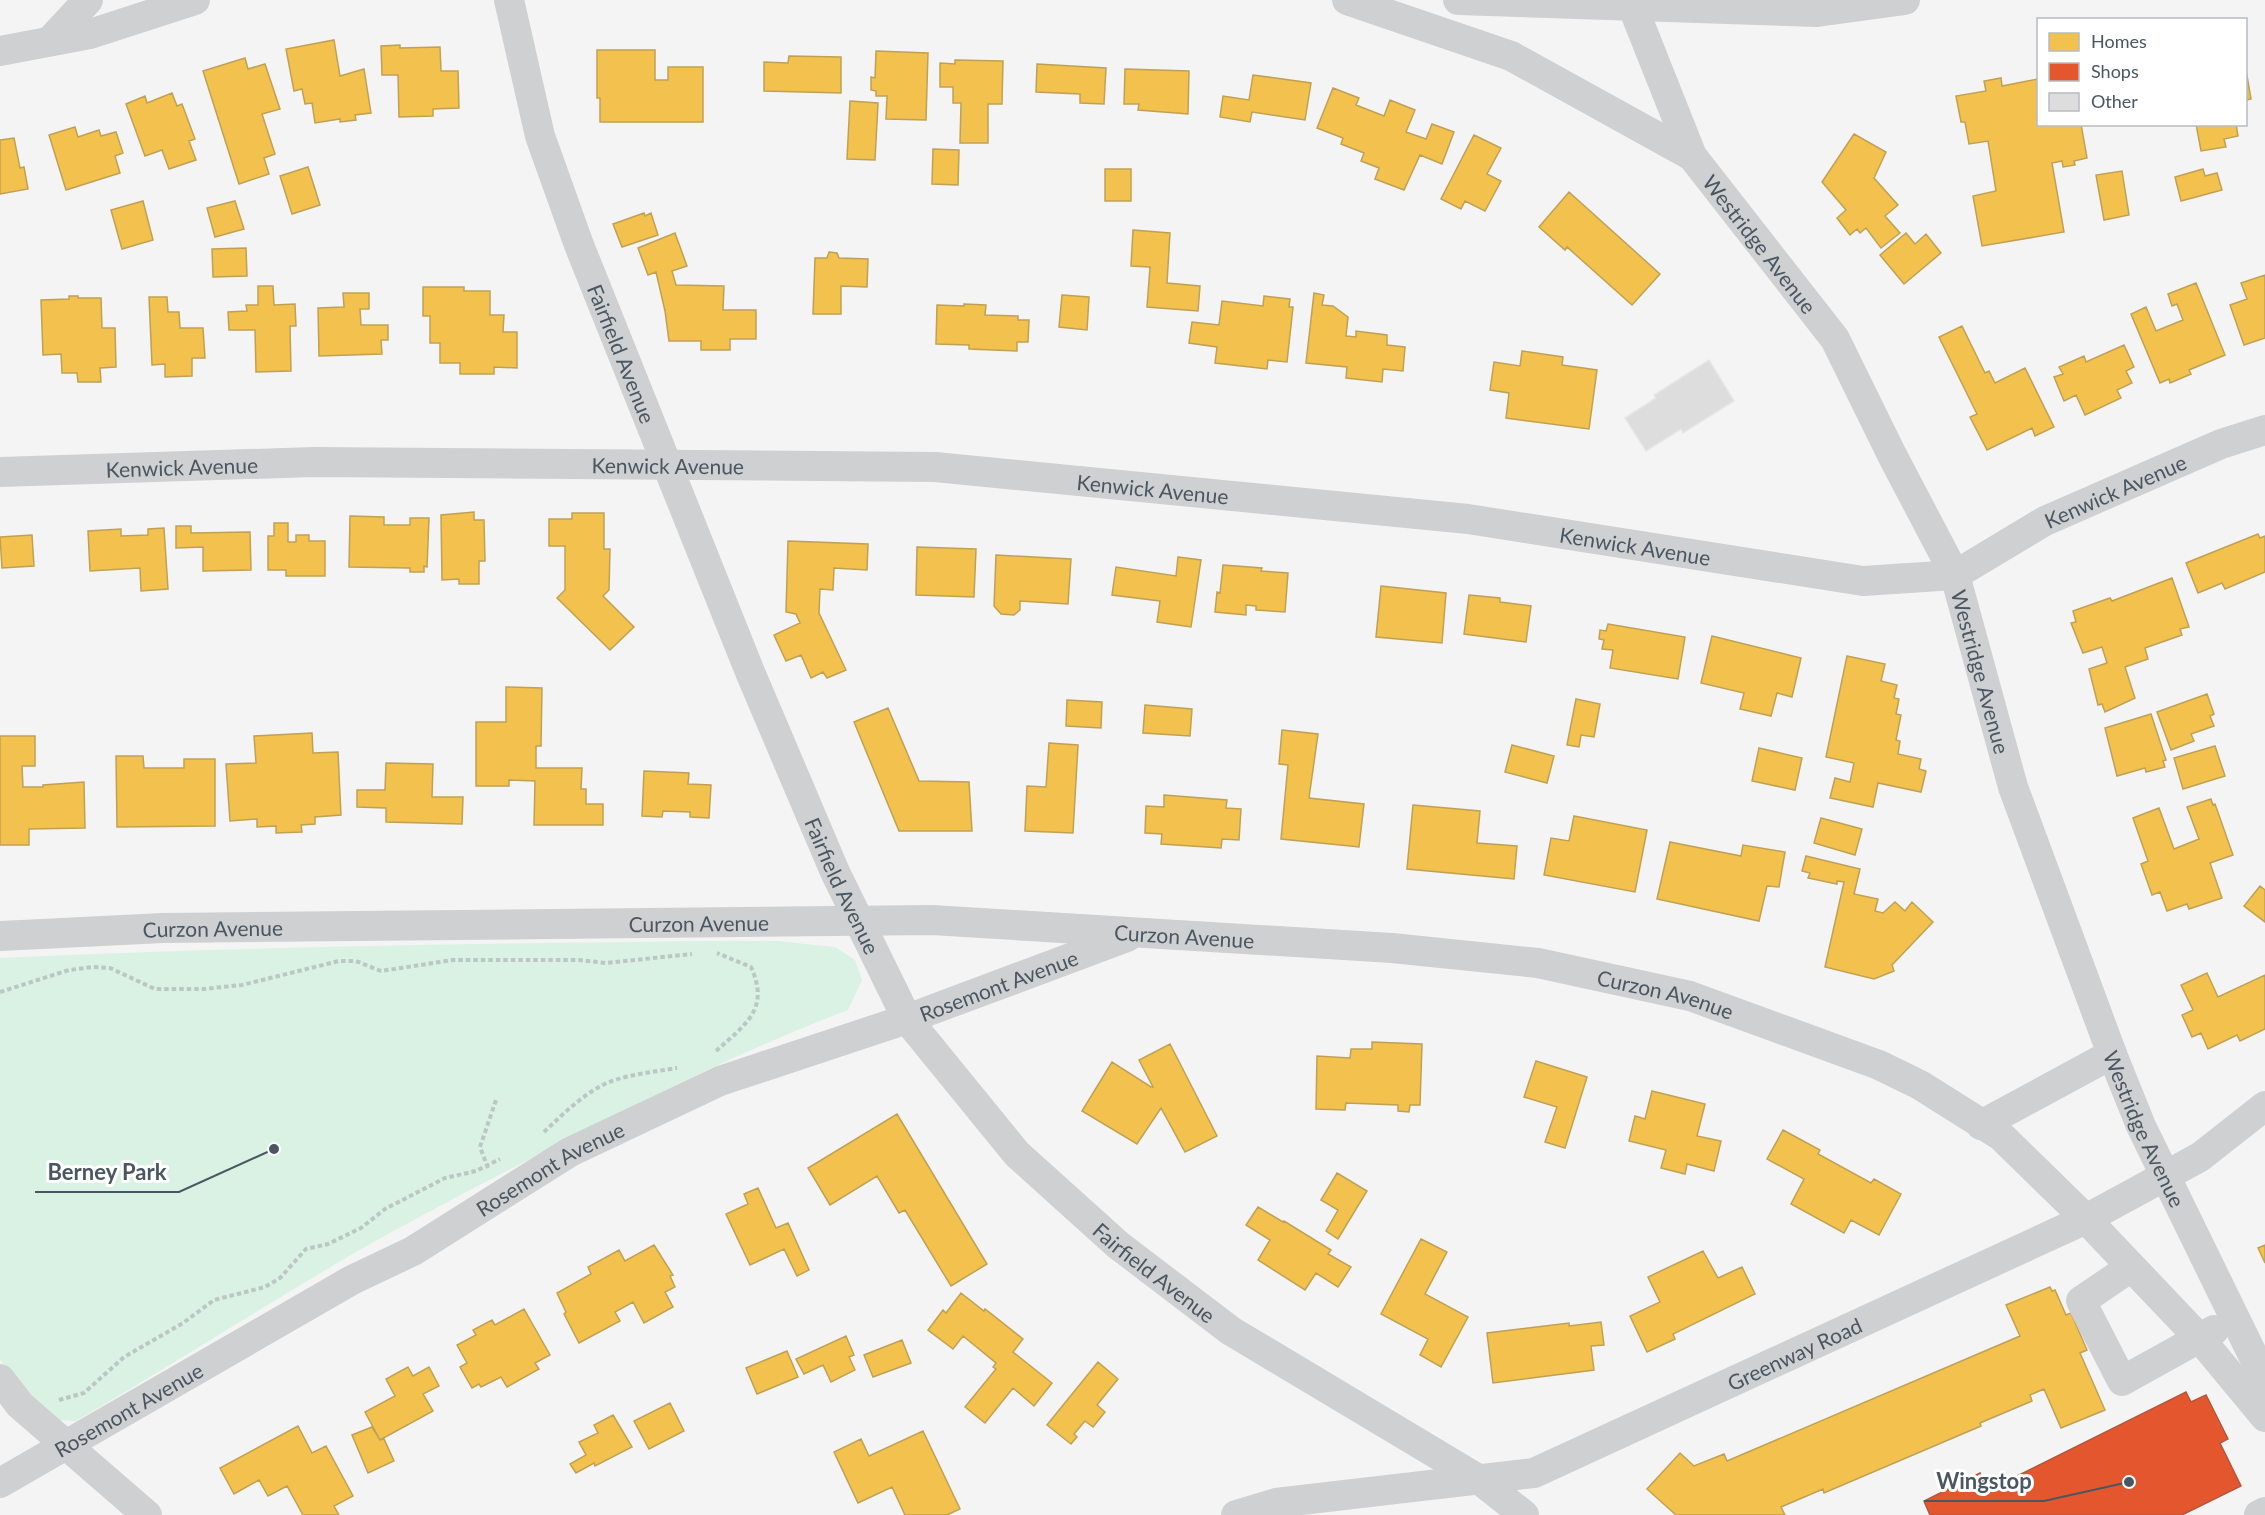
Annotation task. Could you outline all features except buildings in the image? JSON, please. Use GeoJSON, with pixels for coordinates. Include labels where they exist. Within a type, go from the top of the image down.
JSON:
{"type":"FeatureCollection","features":[{"type":"Feature","properties":{"kind":"street"},"geometry":{"type":"LineString","coordinates":[[51,40],[88,0]]}},
{"type":"Feature","properties":{"kind":"street"},"geometry":{"type":"LineString","coordinates":[[0,51],[90,34],[195,0]]}},
{"type":"Feature","properties":{"kind":"street","name":"Fairfield Avenue"},"geometry":{"type":"LineString","coordinates":[[509,0],[540,136],[579,245],[750,672],[836,872],[907,1019],[1017,1154],[1118,1245],[1231,1330],[1480,1480],[1524,1515]]}},
{"type":"Feature","properties":{"kind":"street"},"geometry":{"type":"LineString","coordinates":[[1347,0],[1511,56],[1692,156]]}},
{"type":"Feature","properties":{"kind":"street"},"geometry":{"type":"LineString","coordinates":[[1458,0],[1632,3],[1817,12],[1905,0]]}},
{"type":"Feature","properties":{"kind":"street","name":"Westridge Avenue"},"geometry":{"type":"LineString","coordinates":[[1632,3],[1692,156],[1835,339],[1955,575],[2013,787],[2112,1054],[2141,1126],[2265,1380]]}},
{"type":"Feature","properties":{"kind":"street","name":"Kenwick Avenue"},"geometry":{"type":"LineString","coordinates":[[0,472],[314,462],[935,467],[1468,519],[1863,581],[1955,575],[2045,521],[2221,444],[2265,430]]}},
{"type":"Feature","properties":{"kind":"street","name":"Curzon Avenue"},"geometry":{"type":"LineString","coordinates":[[0,936],[163,928],[932,920],[1392,948],[1538,963],[1690,996],[1879,1065],[1920,1085],[2001,1136],[2086,1219]]}},
{"type":"Feature","properties":{"kind":"street","name":"Rosemont Avenue"},"geometry":{"type":"LineString","coordinates":[[0,1483],[352,1280],[413,1251],[570,1152],[720,1081],[907,1019],[1138,933]]}},
{"type":"Feature","properties":{"kind":"street"},"geometry":{"type":"LineString","coordinates":[[1981,1125],[2112,1054]]}},
{"type":"Feature","properties":{"kind":"street"},"geometry":{"type":"LineString","coordinates":[[2265,1106],[2200,1157],[2086,1219],[2199,1339],[2265,1417]]}},
{"type":"Feature","properties":{"kind":"street","name":"Greenway Road"},"geometry":{"type":"LineString","coordinates":[[1236,1515],[1276,1503],[1534,1473],[2086,1219]]}},
{"type":"Feature","properties":{"kind":"street"},"geometry":{"type":"LineString","coordinates":[[2131,1267],[2081,1301],[2122,1381],[2199,1339],[2234,1316]]}},
{"type":"Feature","properties":{"kind":"street"},"geometry":{"type":"LineString","coordinates":[[0,1379],[20,1405],[147,1515]]}},
{"type":"Feature","properties":{"kind":"street"},"geometry":{"type":"LineString","coordinates":[[2259,1515],[2265,1512]]}},
{"type":"Feature","properties":{"kind":"path"},"geometry":{"type":"LineString","coordinates":[[715,1052],[751,1020],[759,997],[758,981],[751,967],[716,952]]}},
{"type":"Feature","properties":{"kind":"path"},"geometry":{"type":"LineString","coordinates":[[0,992],[69,970],[93,967],[110,968],[155,989],[203,989],[242,985],[339,961],[356,961],[381,971],[453,960],[579,960],[606,963],[695,954]]}},
{"type":"Feature","properties":{"kind":"path"},"geometry":{"type":"LineString","coordinates":[[539,1137],[572,1105],[601,1086],[630,1077],[682,1067]]}},
{"type":"Feature","properties":{"kind":"path"},"geometry":{"type":"LineString","coordinates":[[496,1100],[480,1147],[487,1166],[503,1194]]}},
{"type":"Feature","properties":{"kind":"path"},"geometry":{"type":"LineString","coordinates":[[52,1401],[84,1393],[124,1357],[183,1323],[214,1300],[264,1287],[280,1278],[306,1250],[328,1244],[361,1228],[385,1209],[445,1178],[476,1171],[504,1158]]}},
{"type":"Feature","properties":{"kind":"green space"},"geometry":{"type":"Polygon","coordinates":[[[778,941],[835,947],[855,960],[862,980],[848,1010],[766,1043],[686,1080],[441,1205],[356,1252],[76,1421],[59,1420],[39,1405],[0,1360],[0,958],[262,949],[778,941]]]}},
{"type":"Feature","properties":{"kind":"place","name":"Berney Park"},"geometry":{"type":"Point","coordinates":[274,1149]}},
{"type":"Feature","properties":{"kind":"place","name":"Wingstop"},"geometry":{"type":"Point","coordinates":[2129,1482]}}]}
